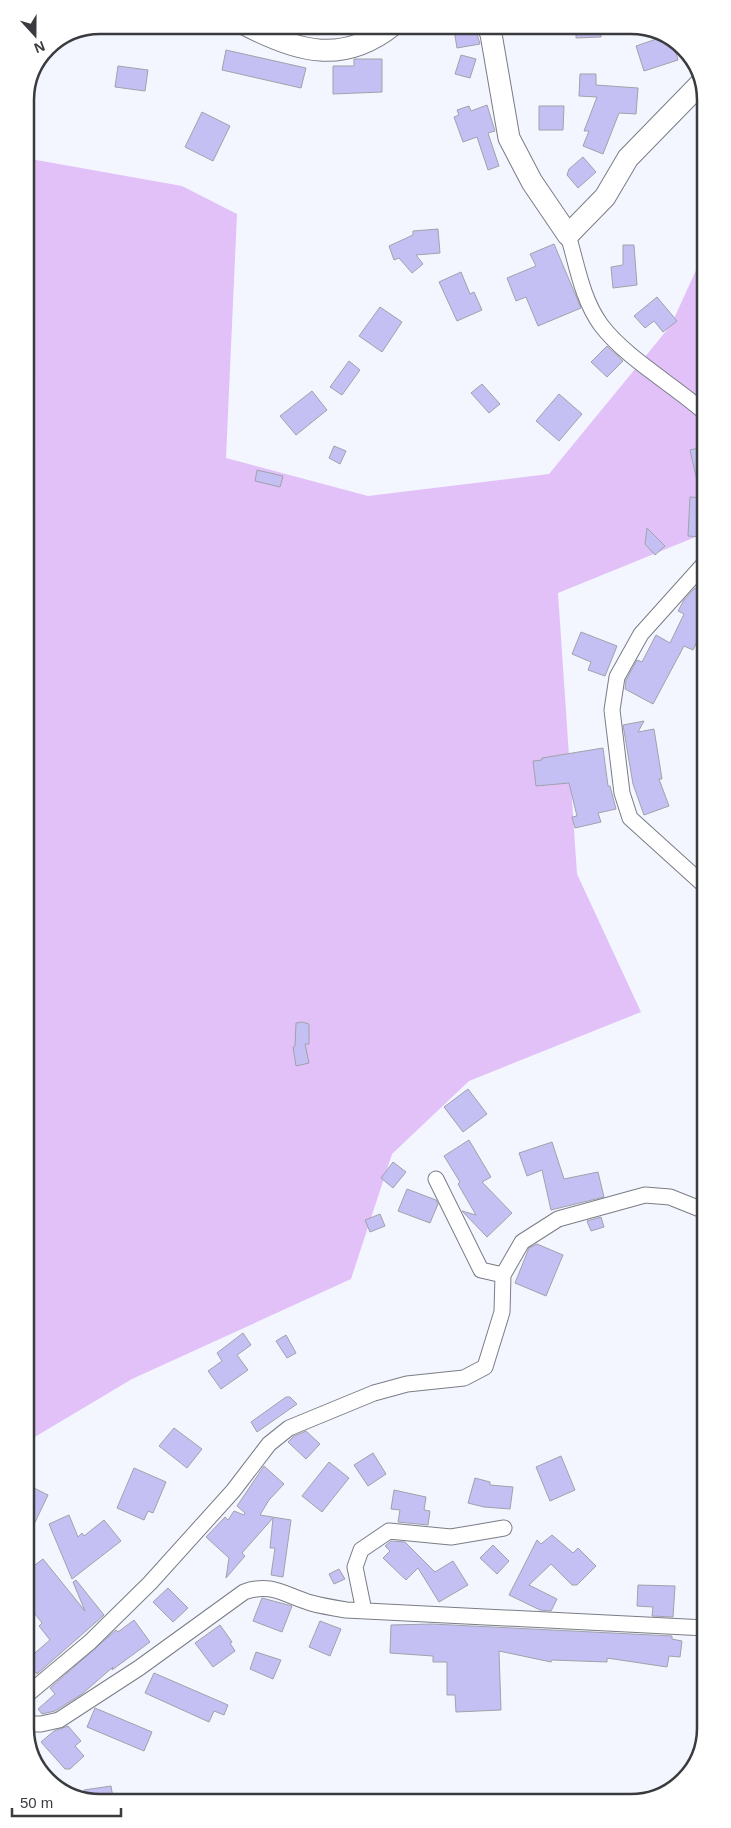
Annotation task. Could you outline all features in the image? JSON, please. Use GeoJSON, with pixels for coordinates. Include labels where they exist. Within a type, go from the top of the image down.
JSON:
{"type":"FeatureCollection","features":[{"type":"Feature","properties":{"kind":"street"},"geometry":{"type":"LineString","coordinates":[[266,34],[300,49],[326,50],[364,45],[380,34]]}},
{"type":"Feature","properties":{"kind":"street"},"geometry":{"type":"LineString","coordinates":[[491,34],[509,138],[532,182],[568,235],[586,298],[601,325],[640,363],[679,390],[697,406]]}},
{"type":"Feature","properties":{"kind":"street"},"geometry":{"type":"LineString","coordinates":[[568,235],[605,198],[628,158],[696,88]]}},
{"type":"Feature","properties":{"kind":"street"},"geometry":{"type":"LineString","coordinates":[[697,572],[641,634],[617,677],[612,710],[622,793],[630,818],[697,879]]}},
{"type":"Feature","properties":{"kind":"street"},"geometry":{"type":"LineString","coordinates":[[436,1179],[481,1270],[503,1275]]}},
{"type":"Feature","properties":{"kind":"street"},"geometry":{"type":"LineString","coordinates":[[34,1689],[90,1642],[150,1583],[233,1491],[269,1444],[289,1428],[374,1393],[407,1384],[464,1378],[485,1367],[502,1312],[503,1275],[522,1242],[558,1219],[645,1196],[670,1197],[697,1208]]}},
{"type":"Feature","properties":{"kind":"street"},"geometry":{"type":"LineString","coordinates":[[364,1611],[355,1567],[360,1550],[389,1531],[451,1537],[504,1528]]}},
{"type":"Feature","properties":{"kind":"street"},"geometry":{"type":"LineString","coordinates":[[34,1724],[59,1720],[139,1668],[244,1592],[254,1588],[277,1589],[302,1600],[328,1607],[364,1611],[697,1628]]}},
{"type":"Feature","properties":{"kind":"shaded area"},"geometry":{"type":"Polygon","coordinates":[[[34,160],[182,186],[237,214],[226,458],[368,496],[549,474],[671,325],[697,268],[697,536],[558,593],[577,874],[641,1012],[469,1081],[392,1154],[351,1279],[132,1379],[34,1437],[34,160]]]}},
{"type":"Feature","properties":{"kind":"building"},"geometry":{"type":"Polygon","coordinates":[[[455,34],[477,34],[480,44],[457,48],[455,34]]]}},
{"type":"Feature","properties":{"kind":"building"},"geometry":{"type":"Polygon","coordinates":[[[576,34],[601,34],[601,37],[576,38],[576,34]]]}},
{"type":"Feature","properties":{"kind":"building"},"geometry":{"type":"Polygon","coordinates":[[[656,39],[675,51],[678,60],[644,71],[636,46],[656,39]]]}},
{"type":"Feature","properties":{"kind":"building"},"geometry":{"type":"Polygon","coordinates":[[[226,50],[306,68],[301,88],[222,70],[226,50]]]}},
{"type":"Feature","properties":{"kind":"building"},"geometry":{"type":"Polygon","coordinates":[[[461,55],[476,59],[470,78],[455,74],[461,55]]]}},
{"type":"Feature","properties":{"kind":"building"},"geometry":{"type":"Polygon","coordinates":[[[354,59],[382,59],[382,92],[333,94],[333,66],[354,66],[354,59]]]}},
{"type":"Feature","properties":{"kind":"building"},"geometry":{"type":"Polygon","coordinates":[[[118,66],[148,70],[145,91],[115,87],[118,66]]]}},
{"type":"Feature","properties":{"kind":"building"},"geometry":{"type":"Polygon","coordinates":[[[580,74],[596,74],[596,85],[638,88],[636,114],[619,113],[603,154],[583,146],[589,131],[584,131],[597,97],[579,96],[580,74]]]}},
{"type":"Feature","properties":{"kind":"building"},"geometry":{"type":"Polygon","coordinates":[[[487,105],[495,131],[488,133],[499,166],[488,170],[477,137],[463,142],[454,117],[459,115],[457,110],[469,106],[471,111],[487,105]]]}},
{"type":"Feature","properties":{"kind":"building"},"geometry":{"type":"Polygon","coordinates":[[[539,106],[564,106],[563,130],[539,130],[539,106]]]}},
{"type":"Feature","properties":{"kind":"building"},"geometry":{"type":"Polygon","coordinates":[[[202,112],[230,126],[213,161],[185,147],[202,112]]]}},
{"type":"Feature","properties":{"kind":"building"},"geometry":{"type":"Polygon","coordinates":[[[583,157],[596,172],[578,188],[567,175],[569,169],[583,157]]]}},
{"type":"Feature","properties":{"kind":"building"},"geometry":{"type":"Polygon","coordinates":[[[438,229],[440,253],[416,255],[423,264],[412,273],[399,258],[394,260],[389,246],[413,235],[413,231],[438,229]]]}},
{"type":"Feature","properties":{"kind":"building"},"geometry":{"type":"Polygon","coordinates":[[[554,244],[581,308],[538,326],[526,297],[516,301],[507,278],[536,266],[530,254],[554,244]]]}},
{"type":"Feature","properties":{"kind":"building"},"geometry":{"type":"Polygon","coordinates":[[[623,245],[634,245],[637,285],[613,288],[611,267],[623,265],[623,245]]]}},
{"type":"Feature","properties":{"kind":"building"},"geometry":{"type":"Polygon","coordinates":[[[461,272],[470,294],[474,292],[482,310],[457,321],[439,282],[461,272]]]}},
{"type":"Feature","properties":{"kind":"building"},"geometry":{"type":"Polygon","coordinates":[[[657,297],[677,321],[663,332],[654,321],[645,328],[634,316],[657,297]]]}},
{"type":"Feature","properties":{"kind":"building"},"geometry":{"type":"Polygon","coordinates":[[[380,307],[402,322],[382,352],[359,336],[380,307]]]}},
{"type":"Feature","properties":{"kind":"building"},"geometry":{"type":"Polygon","coordinates":[[[607,346],[623,361],[607,377],[591,362],[607,346]]]}},
{"type":"Feature","properties":{"kind":"building"},"geometry":{"type":"Polygon","coordinates":[[[349,361],[360,370],[342,395],[330,387],[349,361]]]}},
{"type":"Feature","properties":{"kind":"building"},"geometry":{"type":"Polygon","coordinates":[[[482,384],[500,404],[489,413],[471,393],[482,384]]]}},
{"type":"Feature","properties":{"kind":"building"},"geometry":{"type":"Polygon","coordinates":[[[312,391],[327,410],[296,435],[280,416],[312,391]]]}},
{"type":"Feature","properties":{"kind":"building"},"geometry":{"type":"Polygon","coordinates":[[[559,394],[582,414],[559,441],[536,421],[559,394]]]}},
{"type":"Feature","properties":{"kind":"building"},"geometry":{"type":"Polygon","coordinates":[[[334,446],[346,451],[340,464],[329,458],[334,446]]]}},
{"type":"Feature","properties":{"kind":"building"},"geometry":{"type":"Polygon","coordinates":[[[697,448],[697,481],[690,450],[697,448]]]}},
{"type":"Feature","properties":{"kind":"building"},"geometry":{"type":"Polygon","coordinates":[[[257,470],[283,476],[280,487],[255,481],[257,470]]]}},
{"type":"Feature","properties":{"kind":"building"},"geometry":{"type":"Polygon","coordinates":[[[690,497],[697,498],[697,537],[688,536],[690,497]]]}},
{"type":"Feature","properties":{"kind":"building"},"geometry":{"type":"Polygon","coordinates":[[[647,528],[665,546],[655,555],[645,544],[647,528]]]}},
{"type":"Feature","properties":{"kind":"building"},"geometry":{"type":"Polygon","coordinates":[[[695,588],[697,589],[697,642],[693,650],[684,646],[653,704],[625,689],[626,680],[637,660],[642,662],[656,635],[670,643],[684,614],[678,611],[684,600],[695,588]]]}},
{"type":"Feature","properties":{"kind":"building"},"geometry":{"type":"Polygon","coordinates":[[[581,632],[617,646],[605,676],[588,670],[591,662],[572,654],[581,632]]]}},
{"type":"Feature","properties":{"kind":"building"},"geometry":{"type":"Polygon","coordinates":[[[644,721],[638,732],[654,729],[662,779],[659,779],[669,806],[644,815],[633,784],[623,725],[644,721]]]}},
{"type":"Feature","properties":{"kind":"building"},"geometry":{"type":"Polygon","coordinates":[[[603,748],[608,786],[610,786],[616,809],[598,813],[601,822],[575,828],[572,817],[577,816],[569,783],[536,786],[533,761],[603,748]]]}},
{"type":"Feature","properties":{"kind":"building"},"geometry":{"type":"Polygon","coordinates":[[[296,1023],[309,1024],[309,1044],[305,1044],[309,1063],[296,1066],[293,1047],[295,1046],[296,1023]]]}},
{"type":"Feature","properties":{"kind":"building"},"geometry":{"type":"Polygon","coordinates":[[[468,1089],[487,1114],[463,1132],[444,1107],[468,1089]]]}},
{"type":"Feature","properties":{"kind":"building"},"geometry":{"type":"Polygon","coordinates":[[[469,1140],[491,1177],[482,1182],[512,1213],[487,1237],[462,1211],[476,1215],[458,1184],[460,1182],[444,1156],[469,1140]]]}},
{"type":"Feature","properties":{"kind":"building"},"geometry":{"type":"Polygon","coordinates":[[[552,1142],[564,1179],[598,1172],[604,1197],[551,1210],[542,1170],[527,1176],[519,1153],[552,1142]]]}},
{"type":"Feature","properties":{"kind":"building"},"geometry":{"type":"Polygon","coordinates":[[[393,1162],[406,1172],[393,1188],[381,1178],[393,1162]]]}},
{"type":"Feature","properties":{"kind":"building"},"geometry":{"type":"Polygon","coordinates":[[[407,1189],[436,1200],[438,1204],[430,1223],[398,1211],[407,1189]]]}},
{"type":"Feature","properties":{"kind":"building"},"geometry":{"type":"Polygon","coordinates":[[[380,1214],[385,1226],[370,1232],[365,1220],[380,1214]]]}},
{"type":"Feature","properties":{"kind":"building"},"geometry":{"type":"Polygon","coordinates":[[[601,1217],[604,1227],[591,1231],[587,1221],[601,1217]]]}},
{"type":"Feature","properties":{"kind":"building"},"geometry":{"type":"Polygon","coordinates":[[[537,1244],[563,1255],[546,1296],[515,1283],[529,1248],[537,1244]]]}},
{"type":"Feature","properties":{"kind":"building"},"geometry":{"type":"Polygon","coordinates":[[[243,1333],[251,1345],[237,1355],[248,1370],[221,1389],[208,1371],[222,1361],[217,1353],[243,1333]]]}},
{"type":"Feature","properties":{"kind":"building"},"geometry":{"type":"Polygon","coordinates":[[[286,1335],[296,1353],[287,1358],[276,1341],[286,1335]]]}},
{"type":"Feature","properties":{"kind":"building"},"geometry":{"type":"Polygon","coordinates":[[[286,1397],[290,1397],[297,1404],[257,1432],[251,1422],[286,1397]]]}},
{"type":"Feature","properties":{"kind":"building"},"geometry":{"type":"Polygon","coordinates":[[[174,1428],[202,1449],[187,1468],[159,1446],[174,1428]]]}},
{"type":"Feature","properties":{"kind":"building"},"geometry":{"type":"Polygon","coordinates":[[[306,1431],[320,1444],[306,1459],[288,1442],[294,1436],[306,1431]]]}},
{"type":"Feature","properties":{"kind":"building"},"geometry":{"type":"Polygon","coordinates":[[[373,1453],[386,1474],[368,1486],[354,1465],[373,1453]]]}},
{"type":"Feature","properties":{"kind":"building"},"geometry":{"type":"Polygon","coordinates":[[[561,1456],[575,1490],[550,1501],[536,1467],[561,1456]]]}},
{"type":"Feature","properties":{"kind":"building"},"geometry":{"type":"Polygon","coordinates":[[[329,1462],[349,1478],[322,1512],[302,1496],[329,1462]]]}},
{"type":"Feature","properties":{"kind":"building"},"geometry":{"type":"Polygon","coordinates":[[[264,1466],[284,1484],[269,1500],[260,1515],[291,1520],[283,1577],[271,1575],[275,1548],[270,1548],[273,1518],[242,1553],[245,1556],[226,1578],[229,1558],[206,1537],[225,1517],[228,1520],[234,1511],[244,1515],[245,1513],[237,1506],[264,1466]]]}},
{"type":"Feature","properties":{"kind":"building"},"geometry":{"type":"Polygon","coordinates":[[[134,1468],[166,1482],[153,1513],[148,1511],[144,1520],[117,1508],[134,1468]]]}},
{"type":"Feature","properties":{"kind":"building"},"geometry":{"type":"Polygon","coordinates":[[[475,1478],[490,1482],[490,1485],[513,1487],[510,1509],[484,1507],[468,1503],[475,1478]]]}},
{"type":"Feature","properties":{"kind":"building"},"geometry":{"type":"Polygon","coordinates":[[[34,1488],[48,1495],[34,1524],[34,1488]]]}},
{"type":"Feature","properties":{"kind":"building"},"geometry":{"type":"Polygon","coordinates":[[[394,1490],[426,1497],[424,1510],[430,1511],[428,1525],[398,1522],[400,1510],[391,1509],[394,1490]]]}},
{"type":"Feature","properties":{"kind":"building"},"geometry":{"type":"Polygon","coordinates":[[[69,1515],[78,1537],[82,1533],[84,1536],[104,1520],[121,1541],[72,1579],[49,1524],[69,1515]]]}},
{"type":"Feature","properties":{"kind":"building"},"geometry":{"type":"Polygon","coordinates":[[[552,1535],[573,1553],[578,1548],[596,1566],[577,1585],[572,1585],[551,1564],[529,1585],[557,1599],[551,1611],[540,1610],[509,1595],[537,1540],[541,1544],[552,1535]]]}},
{"type":"Feature","properties":{"kind":"building"},"geometry":{"type":"Polygon","coordinates":[[[391,1541],[405,1542],[435,1572],[453,1561],[468,1585],[439,1602],[418,1568],[406,1580],[383,1558],[390,1551],[385,1546],[391,1541]]]}},
{"type":"Feature","properties":{"kind":"building"},"geometry":{"type":"Polygon","coordinates":[[[493,1545],[509,1561],[497,1574],[480,1558],[493,1545]]]}},
{"type":"Feature","properties":{"kind":"building"},"geometry":{"type":"Polygon","coordinates":[[[43,1559],[85,1611],[73,1582],[76,1580],[104,1615],[37,1674],[36,1672],[34,1674],[34,1654],[50,1640],[39,1626],[42,1623],[34,1613],[34,1566],[43,1559]]]}},
{"type":"Feature","properties":{"kind":"building"},"geometry":{"type":"Polygon","coordinates":[[[339,1569],[345,1579],[334,1584],[329,1574],[339,1569]]]}},
{"type":"Feature","properties":{"kind":"building"},"geometry":{"type":"Polygon","coordinates":[[[638,1585],[675,1586],[673,1617],[652,1616],[653,1607],[637,1606],[638,1585]]]}},
{"type":"Feature","properties":{"kind":"building"},"geometry":{"type":"Polygon","coordinates":[[[168,1588],[188,1608],[173,1622],[153,1602],[168,1588]]]}},
{"type":"Feature","properties":{"kind":"building"},"geometry":{"type":"Polygon","coordinates":[[[262,1598],[292,1606],[282,1632],[253,1621],[262,1598]]]}},
{"type":"Feature","properties":{"kind":"building"},"geometry":{"type":"Polygon","coordinates":[[[134,1620],[150,1642],[112,1670],[113,1667],[82,1694],[55,1711],[42,1714],[38,1709],[55,1694],[50,1688],[116,1630],[118,1632],[134,1620]]]}},
{"type":"Feature","properties":{"kind":"building"},"geometry":{"type":"Polygon","coordinates":[[[320,1621],[341,1629],[330,1656],[309,1647],[320,1621]]]}},
{"type":"Feature","properties":{"kind":"building"},"geometry":{"type":"Polygon","coordinates":[[[432,1624],[672,1636],[672,1639],[682,1641],[680,1657],[669,1656],[667,1667],[607,1658],[607,1662],[552,1660],[551,1662],[499,1651],[501,1710],[456,1712],[455,1695],[447,1695],[447,1662],[433,1662],[433,1656],[390,1653],[391,1625],[432,1624]]]}},
{"type":"Feature","properties":{"kind":"building"},"geometry":{"type":"Polygon","coordinates":[[[220,1625],[232,1642],[230,1643],[235,1651],[213,1667],[195,1643],[220,1625]]]}},
{"type":"Feature","properties":{"kind":"building"},"geometry":{"type":"Polygon","coordinates":[[[256,1652],[281,1660],[273,1679],[250,1669],[256,1652]]]}},
{"type":"Feature","properties":{"kind":"building"},"geometry":{"type":"Polygon","coordinates":[[[154,1673],[228,1705],[224,1715],[214,1711],[209,1722],[145,1693],[154,1673]]]}},
{"type":"Feature","properties":{"kind":"building"},"geometry":{"type":"Polygon","coordinates":[[[95,1708],[152,1732],[144,1751],[87,1727],[95,1708]]]}},
{"type":"Feature","properties":{"kind":"building"},"geometry":{"type":"Polygon","coordinates":[[[68,1726],[81,1741],[75,1746],[84,1756],[70,1769],[65,1769],[41,1742],[54,1731],[68,1726]]]}},
{"type":"Feature","properties":{"kind":"building"},"geometry":{"type":"Polygon","coordinates":[[[111,1786],[112,1794],[87,1793],[84,1790],[111,1786]]]}}]}
